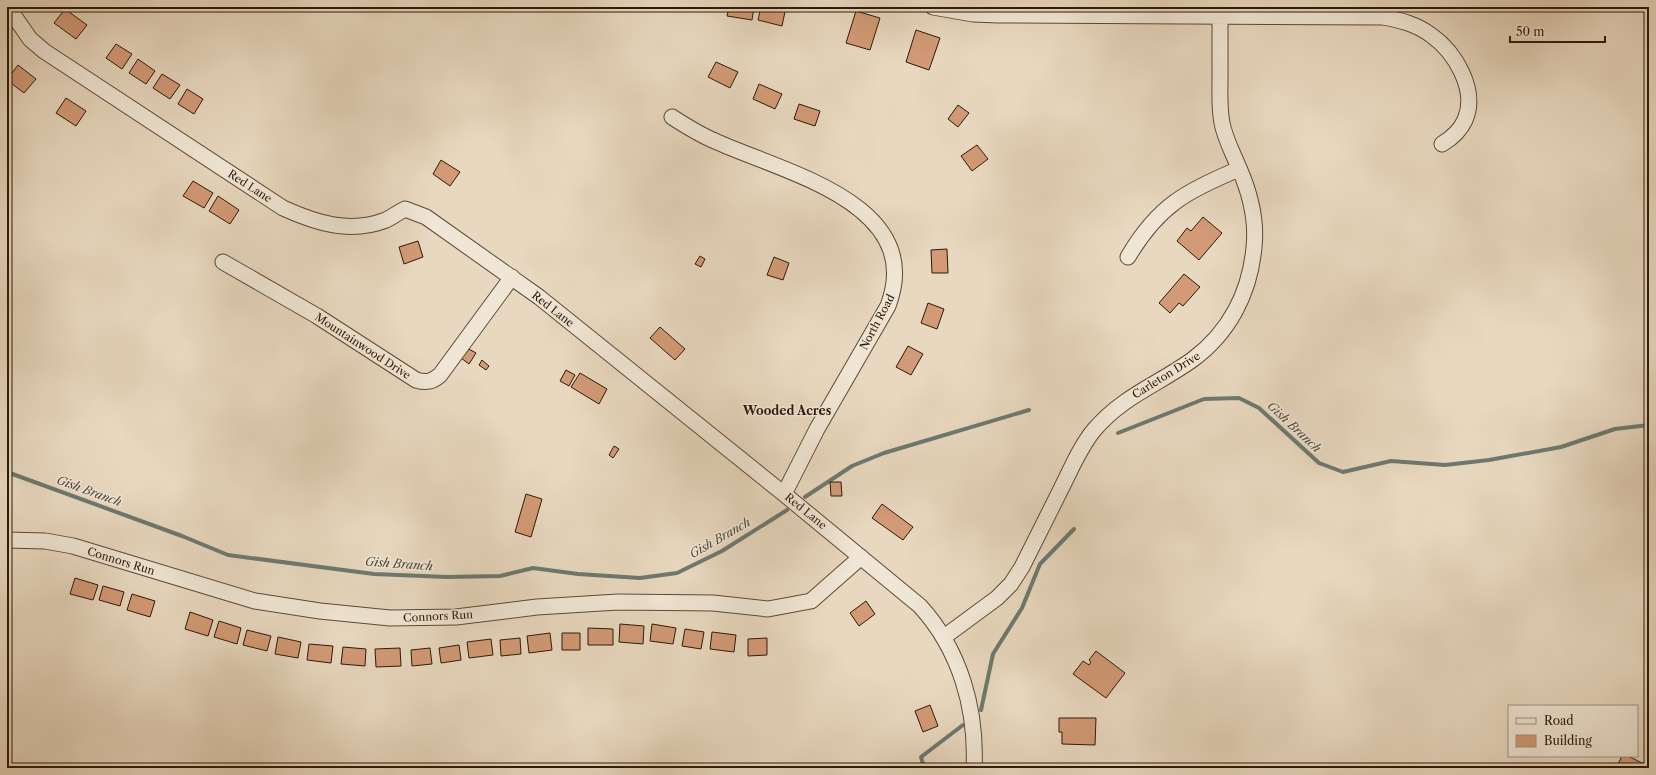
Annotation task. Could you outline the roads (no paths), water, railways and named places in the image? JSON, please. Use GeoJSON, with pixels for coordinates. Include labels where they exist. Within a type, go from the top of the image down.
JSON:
{"type":"FeatureCollection","features":[{"type":"Feature","properties":{"kind":"street"},"geometry":{"type":"LineString","coordinates":[[933,7],[973,14],[1029,11],[1220,16],[1383,17],[1400,20],[1416,26],[1441,43],[1451,53],[1459,67],[1465,83],[1468,96],[1468,108],[1465,120],[1453,138],[1442,144]]}},
{"type":"Feature","properties":{"kind":"street","name":"Red Lane"},"geometry":{"type":"LineString","coordinates":[[10,10],[30,39],[44,51],[283,208],[308,219],[339,226],[363,226],[386,220],[405,209],[426,217],[539,297],[862,557],[920,606],[932,619],[944,637],[959,668],[967,692],[974,726],[974,768]]}},
{"type":"Feature","properties":{"kind":"street","name":"Carleton Drive"},"geometry":{"type":"LineString","coordinates":[[944,637],[997,598],[1011,584],[1022,567],[1080,449],[1094,430],[1109,414],[1126,400],[1191,361],[1204,350],[1227,325],[1238,307],[1246,288],[1251,268],[1254,246],[1253,210],[1248,192],[1227,142],[1222,123],[1220,103],[1220,16]]}},
{"type":"Feature","properties":{"kind":"street","name":"North Road"},"geometry":{"type":"LineString","coordinates":[[672,118],[715,142],[820,185],[842,197],[864,213],[878,228],[893,252],[896,265],[896,277],[894,292],[888,306],[816,429],[784,494]]}},
{"type":"Feature","properties":{"kind":"street"},"geometry":{"type":"LineString","coordinates":[[1128,257],[1139,238],[1153,221],[1169,206],[1191,190],[1239,169]]}},
{"type":"Feature","properties":{"kind":"street","name":"Mountainwood Drive"},"geometry":{"type":"LineString","coordinates":[[223,262],[317,316],[416,380],[423,382],[435,379],[440,375],[512,277]]}},
{"type":"Feature","properties":{"kind":"street","name":"Connors Run"},"geometry":{"type":"LineString","coordinates":[[7,540],[45,541],[73,546],[255,601],[320,611],[390,618],[456,617],[537,607],[618,602],[713,603],[768,609],[811,601],[862,557]]}},
{"type":"Feature","properties":{"kind":"waterway","name":"Gish Branch"},"geometry":{"type":"LineString","coordinates":[[1118,433],[1204,399],[1239,398],[1259,408],[1319,463],[1343,472],[1391,461],[1445,465],[1489,460],[1561,447],[1615,429],[1649,425]]}},
{"type":"Feature","properties":{"kind":"waterway","name":"Gish Branch"},"geometry":{"type":"LineString","coordinates":[[805,497],[852,466],[884,453],[1029,410]]}},
{"type":"Feature","properties":{"kind":"waterway","name":"Gish Branch"},"geometry":{"type":"LineString","coordinates":[[7,472],[182,536],[228,555],[374,574],[447,577],[500,576],[533,568],[578,574],[640,578],[677,573],[722,551],[787,510]]}},
{"type":"Feature","properties":{"kind":"waterway"},"geometry":{"type":"LineString","coordinates":[[981,710],[993,654],[1022,608],[1040,564],[1074,529]]}},
{"type":"Feature","properties":{"kind":"waterway"},"geometry":{"type":"LineString","coordinates":[[924,768],[921,757],[963,725]]}},
{"type":"Feature","properties":{"kind":"district","name":"Wooded Acres"},"geometry":{"type":"Point","coordinates":[787,411]}}]}
